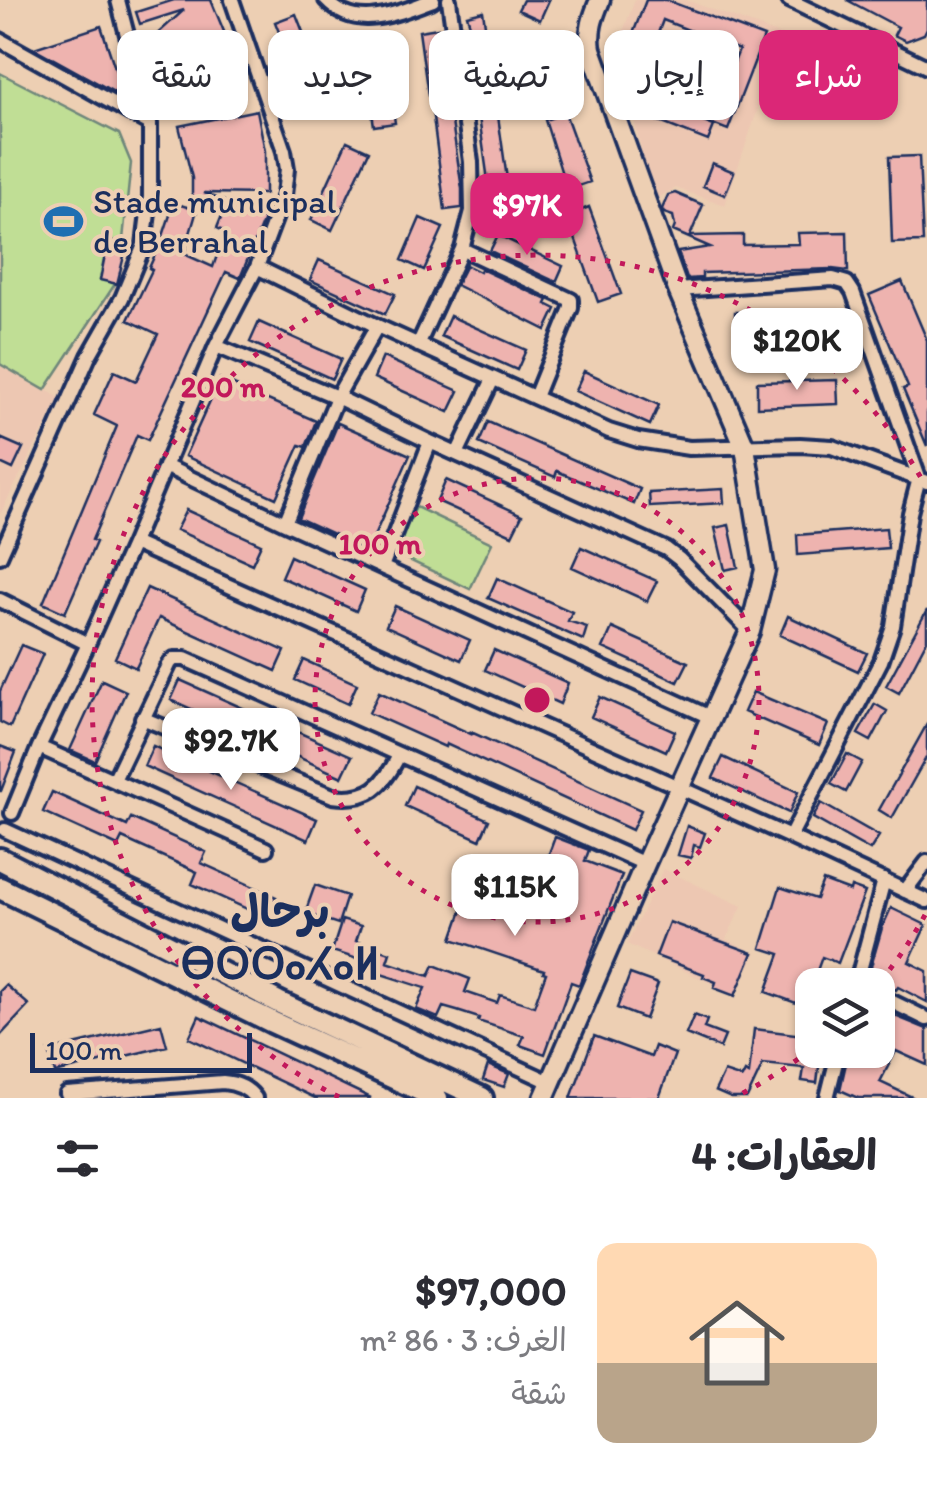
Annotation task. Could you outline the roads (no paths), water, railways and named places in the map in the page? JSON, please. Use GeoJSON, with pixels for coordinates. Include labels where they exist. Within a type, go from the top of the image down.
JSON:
{"type":"FeatureCollection","features":[{"type":"Feature","properties":{"kind":"main road"},"geometry":{"type":"LineString","coordinates":[[547,1090],[750,631],[765,570],[745,447],[678,290],[591,49],[591,22],[600,0]]}},
{"type":"Feature","properties":{"kind":"main road"},"geometry":{"type":"LineString","coordinates":[[0,858],[278,1002],[482,1098]]}},
{"type":"Feature","properties":{"kind":"main road"},"geometry":{"type":"LineString","coordinates":[[0,888],[437,1098]]}},
{"type":"Feature","properties":{"kind":"street"},"geometry":{"type":"LineString","coordinates":[[0,556],[82,372],[122,298],[140,257],[148,221],[150,124],[118,0]]}},
{"type":"Feature","properties":{"kind":"street"},"geometry":{"type":"LineString","coordinates":[[232,0],[284,151],[284,195],[257,266],[216,346],[88,644],[6,810],[2,836],[547,1090]]}},
{"type":"Feature","properties":{"kind":"street"},"geometry":{"type":"LineString","coordinates":[[326,0],[348,17],[364,19],[434,0]]}},
{"type":"Feature","properties":{"kind":"street"},"geometry":{"type":"LineString","coordinates":[[418,345],[470,225],[472,190],[465,107],[450,0]]}},
{"type":"Feature","properties":{"kind":"street"},"geometry":{"type":"LineString","coordinates":[[789,0],[806,3],[927,68]]}},
{"type":"Feature","properties":{"kind":"street"},"geometry":{"type":"LineString","coordinates":[[0,40],[150,124]]}},
{"type":"Feature","properties":{"kind":"street"},"geometry":{"type":"LineString","coordinates":[[462,249],[571,300],[535,396]]}},
{"type":"Feature","properties":{"kind":"street"},"geometry":{"type":"LineString","coordinates":[[257,266],[418,345],[638,440],[689,448],[832,447],[923,480]]}},
{"type":"Feature","properties":{"kind":"street"},"geometry":{"type":"LineString","coordinates":[[678,290],[833,279],[846,283],[854,292],[923,480],[910,513],[894,626],[881,661],[790,837]]}},
{"type":"Feature","properties":{"kind":"street"},"geometry":{"type":"LineString","coordinates":[[285,523],[337,397],[377,326]]}},
{"type":"Feature","properties":{"kind":"street"},"geometry":{"type":"LineString","coordinates":[[216,346],[337,397],[666,549],[750,631]]}},
{"type":"Feature","properties":{"kind":"street"},"geometry":{"type":"LineString","coordinates":[[456,454],[493,378]]}},
{"type":"Feature","properties":{"kind":"street"},"geometry":{"type":"LineString","coordinates":[[382,567],[430,442]]}},
{"type":"Feature","properties":{"kind":"street"},"geometry":{"type":"LineString","coordinates":[[164,466],[710,716]]}},
{"type":"Feature","properties":{"kind":"street"},"geometry":{"type":"LineString","coordinates":[[133,542],[927,901]]}},
{"type":"Feature","properties":{"kind":"street"},"geometry":{"type":"LineString","coordinates":[[0,600],[88,644]]}},
{"type":"Feature","properties":{"kind":"street"},"geometry":{"type":"LineString","coordinates":[[114,780],[170,663],[184,659],[645,864]]}},
{"type":"Feature","properties":{"kind":"street"},"geometry":{"type":"LineString","coordinates":[[142,718],[333,796],[354,797],[374,789],[390,774],[399,755]]}},
{"type":"Feature","properties":{"kind":"street"},"geometry":{"type":"LineString","coordinates":[[39,746],[266,849]]}},
{"type":"Feature","properties":{"kind":"street"},"geometry":{"type":"LineString","coordinates":[[905,890],[927,862]]}},
{"type":"Feature","properties":{"kind":"street"},"geometry":{"type":"LineString","coordinates":[[861,968],[884,880]]}},
{"type":"Feature","properties":{"kind":"street"},"geometry":{"type":"LineString","coordinates":[[895,1004],[927,1018]]}},
{"type":"Feature","properties":{"kind":"street"},"geometry":{"type":"LineString","coordinates":[[827,1098],[835,1068]]}},
{"type":"Feature","properties":{"kind":"street"},"geometry":{"type":"LineString","coordinates":[[67,1094],[223,1082],[246,1088],[255,1098]]}},
{"type":"Feature","properties":{"kind":"place","name":"Stade municipal de Berrahal"},"geometry":{"type":"Point","coordinates":[63,221]}},
{"type":"Feature","properties":{"kind":"district","name":"برحال ⴱⵔⵔⴰⵃⴰⵍ"},"geometry":{"type":"Point","coordinates":[280,937]}}]}
